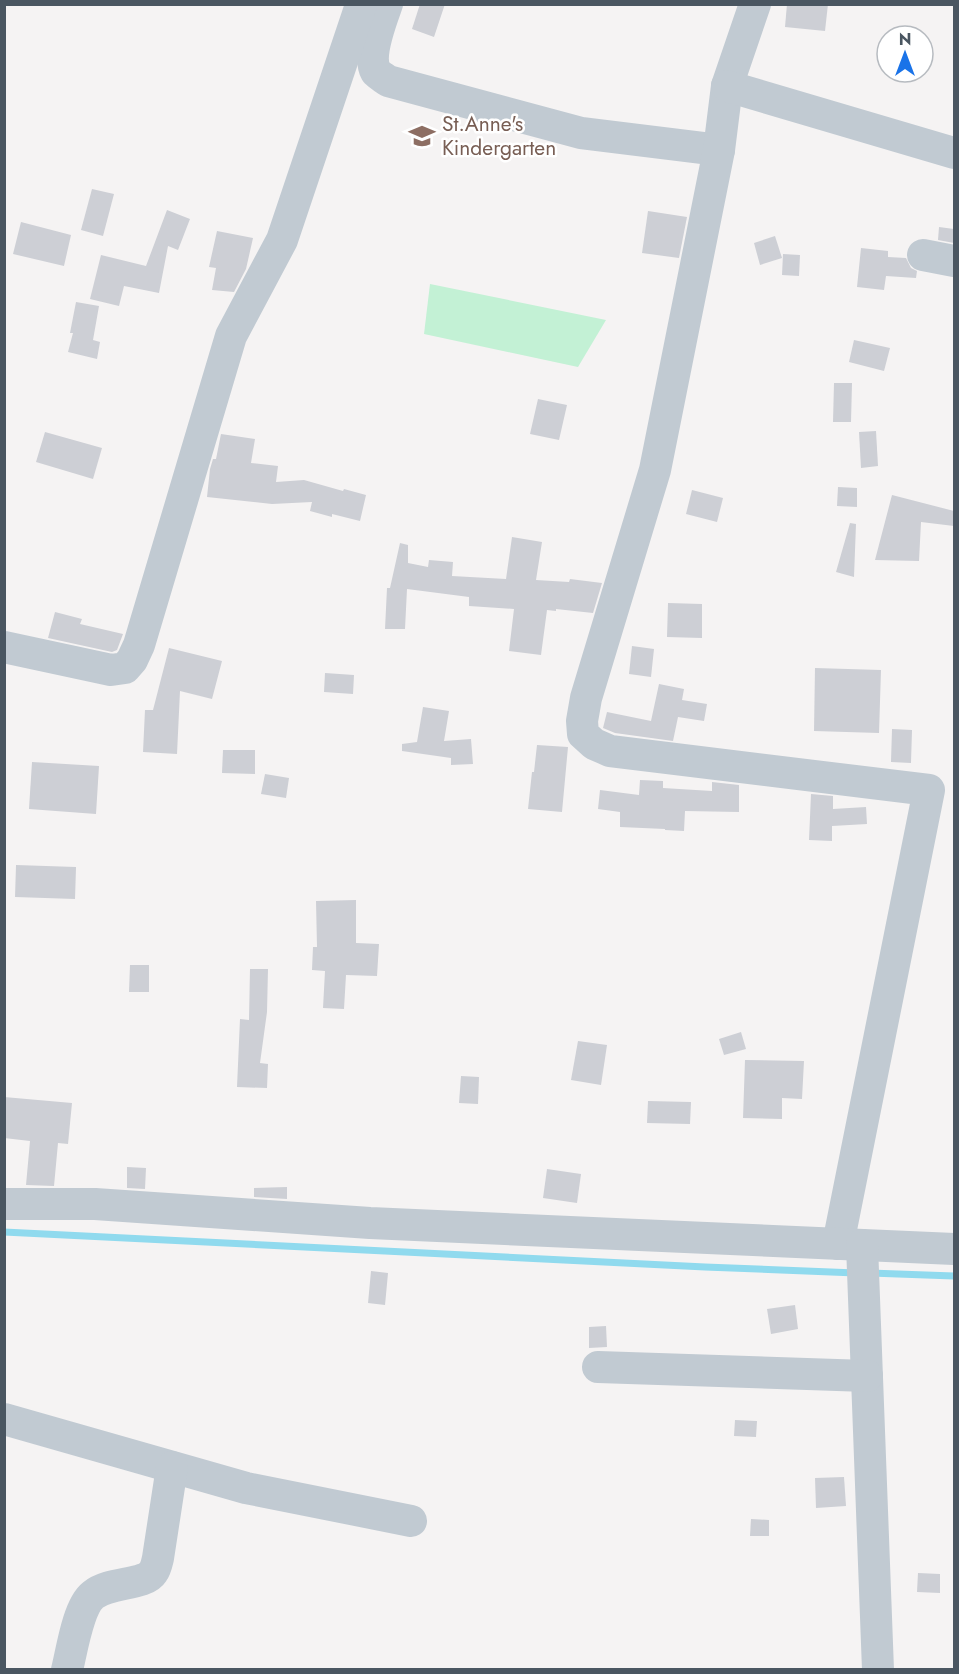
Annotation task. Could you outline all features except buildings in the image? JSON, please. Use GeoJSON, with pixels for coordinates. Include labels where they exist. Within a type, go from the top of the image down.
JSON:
{"type":"FeatureCollection","features":[{"type":"Feature","properties":{"kind":"street"},"geometry":{"type":"LineString","coordinates":[[387,4],[375,46],[373,62],[377,73],[388,81],[581,133],[718,150]]}},
{"type":"Feature","properties":{"kind":"street"},"geometry":{"type":"LineString","coordinates":[[755,4],[727,86],[718,150],[655,470],[586,698],[582,721],[583,734],[594,744],[610,751],[942,790],[857,1258],[867,1376],[878,1670]]}},
{"type":"Feature","properties":{"kind":"street"},"geometry":{"type":"LineString","coordinates":[[4,647],[111,670],[125,668],[132,660],[139,645],[231,336],[282,240],[361,5]]}},
{"type":"Feature","properties":{"kind":"street"},"geometry":{"type":"LineString","coordinates":[[727,86],[954,153]]}},
{"type":"Feature","properties":{"kind":"street"},"geometry":{"type":"LineString","coordinates":[[923,255],[954,261]]}},
{"type":"Feature","properties":{"kind":"street"},"geometry":{"type":"LineString","coordinates":[[4,1204],[95,1204],[857,1258],[954,1249]]}},
{"type":"Feature","properties":{"kind":"street"},"geometry":{"type":"LineString","coordinates":[[598,1367],[867,1376]]}},
{"type":"Feature","properties":{"kind":"street"},"geometry":{"type":"LineString","coordinates":[[4,1419],[246,1488],[411,1521]]}},
{"type":"Feature","properties":{"kind":"street"},"geometry":{"type":"LineString","coordinates":[[67,1670],[83,1607],[93,1595],[108,1586],[143,1580],[153,1572],[158,1558],[172,1467]]}},
{"type":"Feature","properties":{"kind":"green space"},"geometry":{"type":"Polygon","coordinates":[[[430,284],[606,320],[578,367],[424,334],[430,284]]]}},
{"type":"Feature","properties":{"kind":"waterway"},"geometry":{"type":"LineString","coordinates":[[4,1232],[856,1273]]}},
{"type":"Feature","properties":{"kind":"waterway"},"geometry":{"type":"LineString","coordinates":[[870,1273],[954,1276]]}},
{"type":"Feature","properties":{"kind":"place","name":"St.Anne's Kindergarten"},"geometry":{"type":"Point","coordinates":[422,136]}}]}
